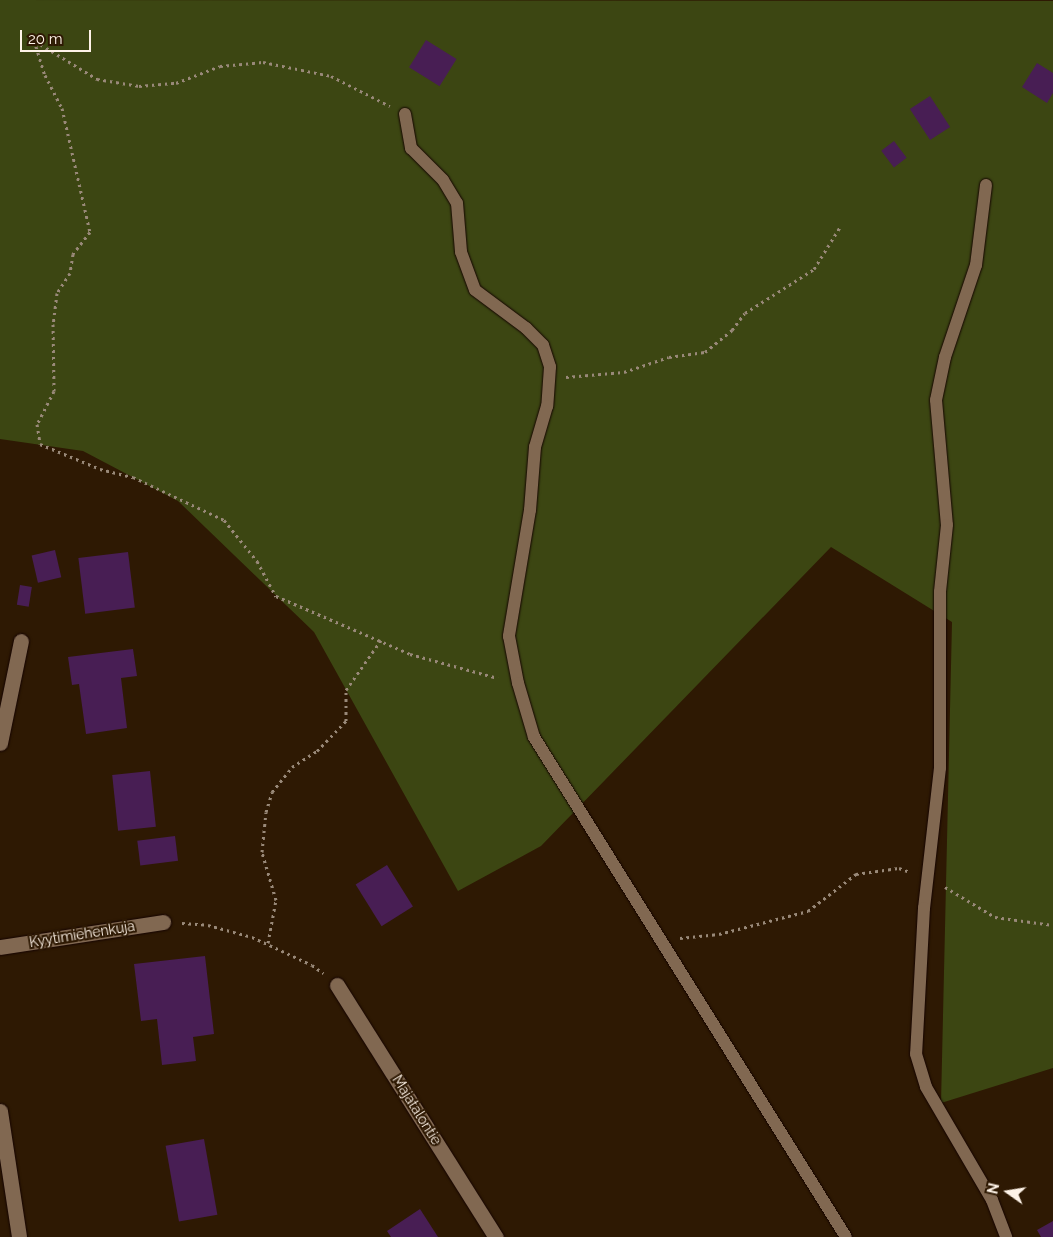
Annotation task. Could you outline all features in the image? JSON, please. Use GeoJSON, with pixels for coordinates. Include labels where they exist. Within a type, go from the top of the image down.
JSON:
{"type":"FeatureCollection","features":[{"type":"Feature","properties":{"kind":"street"},"geometry":{"type":"LineString","coordinates":[[0,743],[21,642]]}},
{"type":"Feature","properties":{"kind":"street","name":"Kyytimiehenkuja"},"geometry":{"type":"LineString","coordinates":[[0,947],[163,922]]}},
{"type":"Feature","properties":{"kind":"street","name":"Majatalontie"},"geometry":{"type":"LineString","coordinates":[[337,985],[496,1237]]}},
{"type":"Feature","properties":{"kind":"street"},"geometry":{"type":"LineString","coordinates":[[0,1111],[19,1237]]}},
{"type":"Feature","properties":{"kind":"lane"},"geometry":{"type":"LineString","coordinates":[[405,114],[411,148],[443,180],[457,203],[461,252],[475,290],[526,328],[543,345],[550,378],[548,406],[535,447],[530,510],[508,636],[518,683],[534,737],[846,1237]]}},
{"type":"Feature","properties":{"kind":"lane"},"geometry":{"type":"LineString","coordinates":[[986,185],[976,265],[945,357],[936,400],[947,525],[940,592],[940,768],[928,877],[916,1054],[926,1087],[992,1200],[1006,1237]]}},
{"type":"Feature","properties":{"kind":"path"},"geometry":{"type":"LineString","coordinates":[[405,114],[331,76],[263,62],[220,66],[176,83],[139,86],[97,79],[34,40],[45,75],[62,108],[90,232],[73,254],[70,273],[57,293],[53,324],[54,391],[37,424],[40,444],[100,468],[133,477],[224,520],[257,561],[276,596],[410,654],[518,683]]}},
{"type":"Feature","properties":{"kind":"path"},"geometry":{"type":"LineString","coordinates":[[550,378],[624,372],[668,357],[705,352],[732,330],[745,313],[814,269],[840,227]]}},
{"type":"Feature","properties":{"kind":"path"},"geometry":{"type":"LineString","coordinates":[[268,943],[276,900],[262,852],[266,812],[272,792],[292,768],[317,751],[346,721],[346,690],[381,640]]}},
{"type":"Feature","properties":{"kind":"path"},"geometry":{"type":"LineString","coordinates":[[658,938],[719,934],[766,924],[808,911],[856,874],[899,868],[928,877],[995,917],[1053,925]]}},
{"type":"Feature","properties":{"kind":"path"},"geometry":{"type":"LineString","coordinates":[[163,922],[208,925],[268,943],[312,965],[337,985]]}},
{"type":"Feature","properties":{"kind":"green space"},"geometry":{"type":"Polygon","coordinates":[[[0,0],[1053,1],[1053,1068],[941,1103],[952,622],[831,547],[541,846],[458,891],[314,632],[178,501],[83,451],[0,439],[0,0]]]}},
{"type":"Feature","properties":{"kind":"building"},"geometry":{"type":"Polygon","coordinates":[[[426,40],[457,59],[440,86],[409,67],[426,40]]]}},
{"type":"Feature","properties":{"kind":"building"},"geometry":{"type":"Polygon","coordinates":[[[1037,63],[1053,73],[1053,93],[1047,103],[1022,87],[1037,63]]]}},
{"type":"Feature","properties":{"kind":"building"},"geometry":{"type":"Polygon","coordinates":[[[930,96],[950,127],[930,140],[910,109],[930,96]]]}},
{"type":"Feature","properties":{"kind":"building"},"geometry":{"type":"Polygon","coordinates":[[[894,141],[907,158],[894,167],[881,151],[894,141]]]}},
{"type":"Feature","properties":{"kind":"building"},"geometry":{"type":"Polygon","coordinates":[[[55,550],[61,577],[38,583],[32,555],[55,550]]]}},
{"type":"Feature","properties":{"kind":"building"},"geometry":{"type":"Polygon","coordinates":[[[128,552],[135,608],[85,614],[78,558],[128,552]]]}},
{"type":"Feature","properties":{"kind":"building"},"geometry":{"type":"Polygon","coordinates":[[[20,585],[32,587],[29,607],[17,605],[20,585]]]}},
{"type":"Feature","properties":{"kind":"building"},"geometry":{"type":"Polygon","coordinates":[[[133,649],[137,676],[121,678],[127,728],[86,734],[79,684],[72,685],[68,657],[133,649]]]}},
{"type":"Feature","properties":{"kind":"building"},"geometry":{"type":"Polygon","coordinates":[[[150,771],[156,827],[118,831],[112,775],[150,771]]]}},
{"type":"Feature","properties":{"kind":"building"},"geometry":{"type":"Polygon","coordinates":[[[175,836],[178,861],[140,865],[137,841],[175,836]]]}},
{"type":"Feature","properties":{"kind":"building"},"geometry":{"type":"Polygon","coordinates":[[[387,865],[413,907],[382,926],[356,885],[387,865]]]}},
{"type":"Feature","properties":{"kind":"building"},"geometry":{"type":"Polygon","coordinates":[[[205,956],[214,1034],[193,1037],[196,1061],[162,1065],[157,1019],[141,1021],[134,964],[205,956]]]}},
{"type":"Feature","properties":{"kind":"building"},"geometry":{"type":"Polygon","coordinates":[[[204,1139],[217,1215],[179,1222],[166,1146],[204,1139]]]}},
{"type":"Feature","properties":{"kind":"building"},"geometry":{"type":"Polygon","coordinates":[[[420,1209],[438,1237],[391,1237],[387,1231],[420,1209]]]}},
{"type":"Feature","properties":{"kind":"building"},"geometry":{"type":"Polygon","coordinates":[[[1053,1221],[1053,1237],[1041,1237],[1037,1230],[1053,1221]]]}}]}
